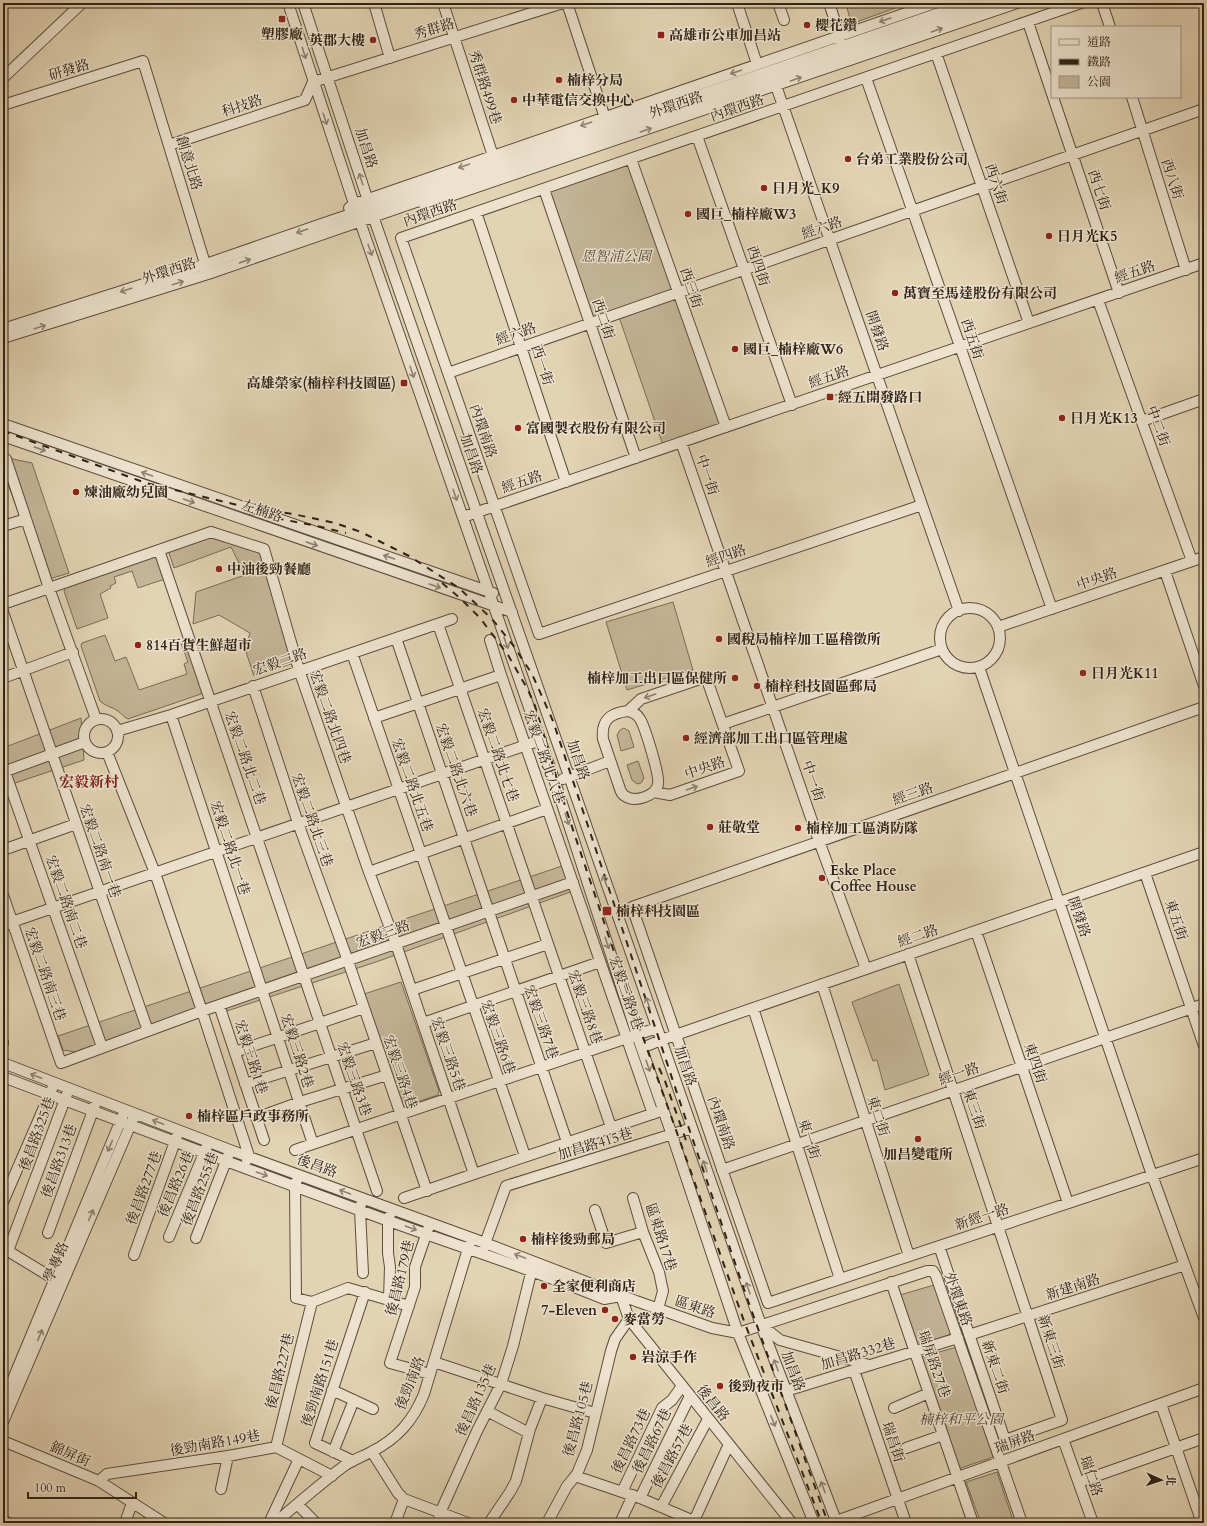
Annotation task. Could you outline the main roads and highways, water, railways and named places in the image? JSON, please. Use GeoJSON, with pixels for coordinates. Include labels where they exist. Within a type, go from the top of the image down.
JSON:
{"type":"FeatureCollection","features":[{"type":"Feature","properties":{"kind":"railway"},"geometry":{"type":"LineString","coordinates":[[3,431],[146,483],[250,508],[293,514],[335,523],[361,532],[409,556],[459,588],[492,619],[513,645],[532,674],[553,721],[747,1298],[828,1523]]}},
{"type":"Feature","properties":{"kind":"railway"},"geometry":{"type":"LineString","coordinates":[[249,513],[346,533]]}},
{"type":"Feature","properties":{"kind":"railway"},"geometry":{"type":"LineString","coordinates":[[442,583],[480,618],[508,655],[528,690],[535,706],[566,809],[640,1029],[744,1321],[821,1521]]}},
{"type":"Feature","properties":{"kind":"railway"},"geometry":{"type":"LineString","coordinates":[[659,1068],[688,1146]]}},
{"type":"Feature","properties":{"kind":"place","name":"塑膠廠"},"geometry":{"type":"Point","coordinates":[282,19]}},
{"type":"Feature","properties":{"kind":"place","name":"櫻花鑽"},"geometry":{"type":"Point","coordinates":[807,25]}},
{"type":"Feature","properties":{"kind":"place","name":"高雄市公車加昌站"},"geometry":{"type":"Point","coordinates":[661,35]}},
{"type":"Feature","properties":{"kind":"place","name":"英郡大樓"},"geometry":{"type":"Point","coordinates":[373,40]}},
{"type":"Feature","properties":{"kind":"place","name":"楠梓分局"},"geometry":{"type":"Point","coordinates":[559,80]}},
{"type":"Feature","properties":{"kind":"place","name":"中華電信交換中心"},"geometry":{"type":"Point","coordinates":[514,100]}},
{"type":"Feature","properties":{"kind":"place","name":"台弟工業股份公司"},"geometry":{"type":"Point","coordinates":[848,159]}},
{"type":"Feature","properties":{"kind":"place","name":"日月光_K9"},"geometry":{"type":"Point","coordinates":[764,188]}},
{"type":"Feature","properties":{"kind":"place","name":"國巨_楠梓廠W3"},"geometry":{"type":"Point","coordinates":[688,214]}},
{"type":"Feature","properties":{"kind":"place","name":"日月光K5"},"geometry":{"type":"Point","coordinates":[1049,236]}},
{"type":"Feature","properties":{"kind":"place","name":"萬寶至馬達股份有限公司"},"geometry":{"type":"Point","coordinates":[895,293]}},
{"type":"Feature","properties":{"kind":"place","name":"國巨_楠梓廠W6"},"geometry":{"type":"Point","coordinates":[735,349]}},
{"type":"Feature","properties":{"kind":"place","name":"高雄榮家(楠梓科技園區)"},"geometry":{"type":"Point","coordinates":[404,383]}},
{"type":"Feature","properties":{"kind":"place","name":"經五開發路口"},"geometry":{"type":"Point","coordinates":[830,397]}},
{"type":"Feature","properties":{"kind":"place","name":"日月光K13"},"geometry":{"type":"Point","coordinates":[1062,418]}},
{"type":"Feature","properties":{"kind":"place","name":"富國製衣股份有限公司"},"geometry":{"type":"Point","coordinates":[518,428]}},
{"type":"Feature","properties":{"kind":"place","name":"煉油廠幼兒園"},"geometry":{"type":"Point","coordinates":[76,492]}},
{"type":"Feature","properties":{"kind":"place","name":"中油後勁餐廳"},"geometry":{"type":"Point","coordinates":[219,569]}},
{"type":"Feature","properties":{"kind":"place","name":"國稅局楠梓加工區稽徵所"},"geometry":{"type":"Point","coordinates":[719,639]}},
{"type":"Feature","properties":{"kind":"place","name":"814百貨生鮮超市"},"geometry":{"type":"Point","coordinates":[138,645]}},
{"type":"Feature","properties":{"kind":"place","name":"日月光K11"},"geometry":{"type":"Point","coordinates":[1083,673]}},
{"type":"Feature","properties":{"kind":"place","name":"楠梓加工出口區保健所"},"geometry":{"type":"Point","coordinates":[735,678]}},
{"type":"Feature","properties":{"kind":"place","name":"楠梓科技園區郵局"},"geometry":{"type":"Point","coordinates":[757,686]}},
{"type":"Feature","properties":{"kind":"place","name":"經濟部加工出口區管理處"},"geometry":{"type":"Point","coordinates":[686,738]}},
{"type":"Feature","properties":{"kind":"place","name":"莊敬堂"},"geometry":{"type":"Point","coordinates":[710,827]}},
{"type":"Feature","properties":{"kind":"place","name":"楠梓加工區消防隊"},"geometry":{"type":"Point","coordinates":[798,828]}},
{"type":"Feature","properties":{"kind":"place","name":"Eske Place Coffee House"},"geometry":{"type":"Point","coordinates":[822,878]}},
{"type":"Feature","properties":{"kind":"place","name":"楠梓科技園區"},"geometry":{"type":"Point","coordinates":[607,911]}},
{"type":"Feature","properties":{"kind":"place","name":"楠梓區戶政事務所"},"geometry":{"type":"Point","coordinates":[189,1116]}},
{"type":"Feature","properties":{"kind":"place","name":"加昌變電所"},"geometry":{"type":"Point","coordinates":[918,1139]}},
{"type":"Feature","properties":{"kind":"place","name":"楠梓後勁郵局"},"geometry":{"type":"Point","coordinates":[523,1239]}},
{"type":"Feature","properties":{"kind":"place","name":"全家便利商店"},"geometry":{"type":"Point","coordinates":[544,1286]}},
{"type":"Feature","properties":{"kind":"place","name":"7-Eleven"},"geometry":{"type":"Point","coordinates":[605,1310]}},
{"type":"Feature","properties":{"kind":"place","name":"麥當勞"},"geometry":{"type":"Point","coordinates":[615,1319]}},
{"type":"Feature","properties":{"kind":"place","name":"岩涼手作"},"geometry":{"type":"Point","coordinates":[633,1357]}},
{"type":"Feature","properties":{"kind":"place","name":"後勁夜市"},"geometry":{"type":"Point","coordinates":[720,1386]}},
{"type":"Feature","properties":{"kind":"district","name":"宏毅新村"},"geometry":{"type":"Point","coordinates":[89,782]}},
{"type":"Feature","properties":{"kind":"park label","name":"恩智浦公園"},"geometry":{"type":"Point","coordinates":[616,256]}},
{"type":"Feature","properties":{"kind":"park label","name":"楠梓和平公園"},"geometry":{"type":"Point","coordinates":[961,1419]}}]}
